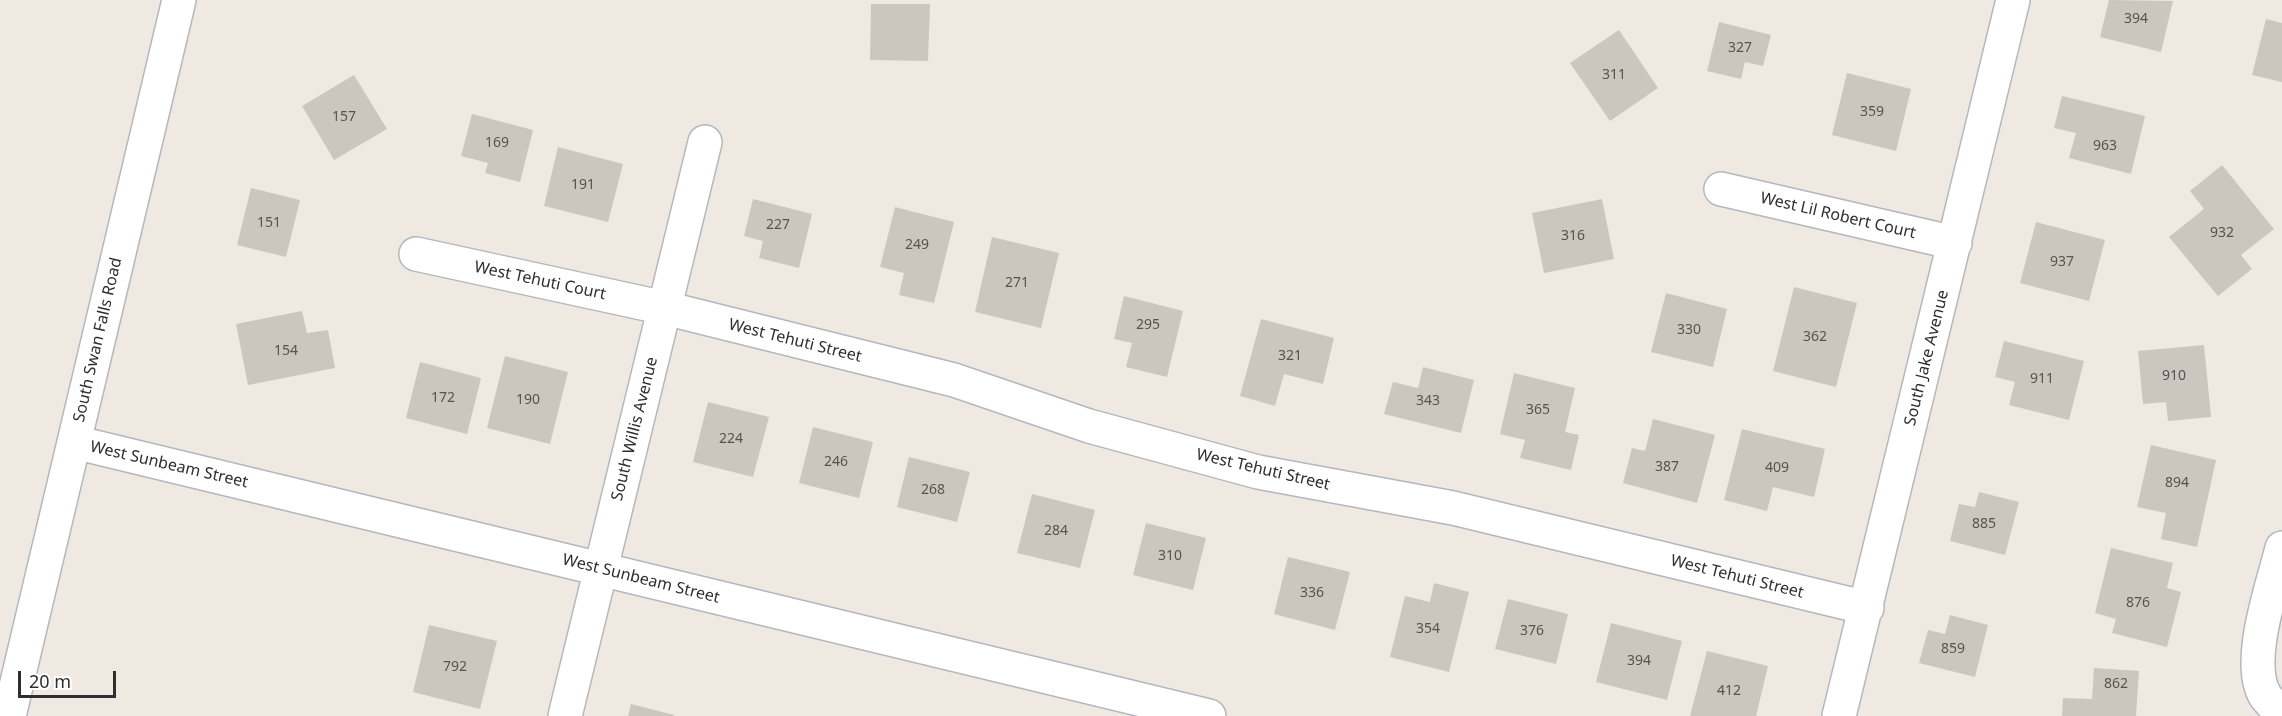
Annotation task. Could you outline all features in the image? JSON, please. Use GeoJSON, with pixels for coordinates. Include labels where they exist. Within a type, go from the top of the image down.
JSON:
{"type":"FeatureCollection","features":[{"type":"Feature","properties":{"kind":"street","name":"South Swan Falls Road"},"geometry":{"type":"LineString","coordinates":[[9,716],[179,0]]}},
{"type":"Feature","properties":{"kind":"street","name":"South Jake Avenue"},"geometry":{"type":"LineString","coordinates":[[1839,716],[2013,0]]}},
{"type":"Feature","properties":{"kind":"street","name":"South Willis Avenue"},"geometry":{"type":"LineString","coordinates":[[565,716],[705,142]]}},
{"type":"Feature","properties":{"kind":"street","name":"West Lil Robert Court"},"geometry":{"type":"LineString","coordinates":[[1721,189],[1955,243]]}},
{"type":"Feature","properties":{"kind":"street","name":"West Tehuti Court"},"geometry":{"type":"LineString","coordinates":[[416,254],[665,308]]}},
{"type":"Feature","properties":{"kind":"street","name":"West Tehuti Street"},"geometry":{"type":"LineString","coordinates":[[665,308],[954,380],[1089,426],[1258,472],[1453,508],[1867,608]]}},
{"type":"Feature","properties":{"kind":"street","name":"West Sunbeam Street"},"geometry":{"type":"LineString","coordinates":[[74,442],[1209,716]]}},
{"type":"Feature","properties":{"kind":"street"},"geometry":{"type":"LineString","coordinates":[[2274,705],[2258,672],[2257,650],[2282,548]]}},
{"type":"Feature","properties":{"kind":"building"},"geometry":{"type":"Polygon","coordinates":[[[2109,0],[2173,1],[2161,52],[2100,37],[2109,0]]]}},
{"type":"Feature","properties":{"kind":"building"},"geometry":{"type":"Polygon","coordinates":[[[871,4],[930,4],[928,61],[870,60],[871,4]]]}},
{"type":"Feature","properties":{"kind":"building"},"geometry":{"type":"Polygon","coordinates":[[[2266,19],[2282,23],[2282,82],[2252,75],[2266,19]]]}},
{"type":"Feature","properties":{"kind":"building"},"geometry":{"type":"Polygon","coordinates":[[[1719,22],[1771,35],[1763,66],[1745,62],[1741,79],[1707,71],[1719,22]]]}},
{"type":"Feature","properties":{"kind":"building"},"geometry":{"type":"Polygon","coordinates":[[[1619,30],[1658,88],[1610,121],[1570,63],[1619,30]]]}},
{"type":"Feature","properties":{"kind":"building"},"geometry":{"type":"Polygon","coordinates":[[[1847,73],[1911,89],[1896,151],[1832,135],[1847,73]]]}},
{"type":"Feature","properties":{"kind":"building"},"geometry":{"type":"Polygon","coordinates":[[[354,75],[387,129],[334,160],[302,106],[354,75]]]}},
{"type":"Feature","properties":{"kind":"building"},"geometry":{"type":"Polygon","coordinates":[[[2062,96],[2145,116],[2131,174],[2069,158],[2076,133],[2054,128],[2062,96]]]}},
{"type":"Feature","properties":{"kind":"building"},"geometry":{"type":"Polygon","coordinates":[[[472,114],[533,130],[520,182],[485,173],[488,163],[461,156],[472,114]]]}},
{"type":"Feature","properties":{"kind":"building"},"geometry":{"type":"Polygon","coordinates":[[[558,147],[623,164],[608,222],[544,206],[558,147]]]}},
{"type":"Feature","properties":{"kind":"building"},"geometry":{"type":"Polygon","coordinates":[[[2222,165],[2274,229],[2241,255],[2252,269],[2218,296],[2169,237],[2204,209],[2190,191],[2222,165]]]}},
{"type":"Feature","properties":{"kind":"building"},"geometry":{"type":"Polygon","coordinates":[[[251,188],[300,200],[286,257],[237,245],[251,188]]]}},
{"type":"Feature","properties":{"kind":"building"},"geometry":{"type":"Polygon","coordinates":[[[753,199],[812,214],[799,268],[759,258],[763,241],[744,236],[753,199]]]}},
{"type":"Feature","properties":{"kind":"building"},"geometry":{"type":"Polygon","coordinates":[[[1602,199],[1614,259],[1544,273],[1532,213],[1602,199]]]}},
{"type":"Feature","properties":{"kind":"building"},"geometry":{"type":"Polygon","coordinates":[[[895,207],[954,222],[934,303],[899,295],[904,273],[880,267],[895,207]]]}},
{"type":"Feature","properties":{"kind":"building"},"geometry":{"type":"Polygon","coordinates":[[[2036,222],[2105,240],[2089,301],[2020,283],[2036,222]]]}},
{"type":"Feature","properties":{"kind":"building"},"geometry":{"type":"Polygon","coordinates":[[[992,237],[1059,253],[1041,328],[975,312],[992,237]]]}},
{"type":"Feature","properties":{"kind":"building"},"geometry":{"type":"Polygon","coordinates":[[[1794,287],[1857,303],[1836,387],[1773,371],[1794,287]]]}},
{"type":"Feature","properties":{"kind":"building"},"geometry":{"type":"Polygon","coordinates":[[[1666,293],[1727,309],[1713,367],[1651,352],[1666,293]]]}},
{"type":"Feature","properties":{"kind":"building"},"geometry":{"type":"Polygon","coordinates":[[[1124,296],[1183,311],[1167,377],[1126,367],[1132,343],[1114,339],[1124,296]]]}},
{"type":"Feature","properties":{"kind":"building"},"geometry":{"type":"Polygon","coordinates":[[[302,311],[307,333],[328,330],[335,368],[248,385],[236,324],[302,311]]]}},
{"type":"Feature","properties":{"kind":"building"},"geometry":{"type":"Polygon","coordinates":[[[1261,319],[1334,338],[1323,384],[1284,374],[1275,406],[1240,396],[1261,319]]]}},
{"type":"Feature","properties":{"kind":"building"},"geometry":{"type":"Polygon","coordinates":[[[2004,341],[2084,361],[2069,420],[2009,405],[2015,382],[1995,377],[2004,341]]]}},
{"type":"Feature","properties":{"kind":"building"},"geometry":{"type":"Polygon","coordinates":[[[2204,345],[2211,417],[2168,421],[2166,402],[2143,404],[2138,351],[2204,345]]]}},
{"type":"Feature","properties":{"kind":"building"},"geometry":{"type":"Polygon","coordinates":[[[505,356],[568,372],[550,444],[487,428],[505,356]]]}},
{"type":"Feature","properties":{"kind":"building"},"geometry":{"type":"Polygon","coordinates":[[[420,362],[481,378],[467,434],[406,418],[420,362]]]}},
{"type":"Feature","properties":{"kind":"building"},"geometry":{"type":"Polygon","coordinates":[[[1423,367],[1474,380],[1461,433],[1384,414],[1393,382],[1418,388],[1423,367]]]}},
{"type":"Feature","properties":{"kind":"building"},"geometry":{"type":"Polygon","coordinates":[[[1514,373],[1575,388],[1565,432],[1579,435],[1571,470],[1520,458],[1525,440],[1500,434],[1514,373]]]}},
{"type":"Feature","properties":{"kind":"building"},"geometry":{"type":"Polygon","coordinates":[[[708,402],[769,417],[753,477],[693,462],[708,402]]]}},
{"type":"Feature","properties":{"kind":"building"},"geometry":{"type":"Polygon","coordinates":[[[1653,419],[1715,435],[1697,503],[1623,483],[1632,448],[1645,451],[1653,419]]]}},
{"type":"Feature","properties":{"kind":"building"},"geometry":{"type":"Polygon","coordinates":[[[813,427],[873,442],[859,498],[799,483],[813,427]]]}},
{"type":"Feature","properties":{"kind":"building"},"geometry":{"type":"Polygon","coordinates":[[[1742,429],[1825,449],[1814,497],[1773,487],[1767,511],[1724,500],[1742,429]]]}},
{"type":"Feature","properties":{"kind":"building"},"geometry":{"type":"Polygon","coordinates":[[[2151,445],[2216,460],[2197,547],[2161,539],[2166,513],[2137,507],[2151,445]]]}},
{"type":"Feature","properties":{"kind":"building"},"geometry":{"type":"Polygon","coordinates":[[[909,457],[970,472],[957,522],[897,507],[909,457]]]}},
{"type":"Feature","properties":{"kind":"building"},"geometry":{"type":"Polygon","coordinates":[[[1979,492],[2019,502],[2005,555],[1950,541],[1959,504],[1975,507],[1979,492]]]}},
{"type":"Feature","properties":{"kind":"building"},"geometry":{"type":"Polygon","coordinates":[[[1032,494],[1095,510],[1080,568],[1017,553],[1032,494]]]}},
{"type":"Feature","properties":{"kind":"building"},"geometry":{"type":"Polygon","coordinates":[[[1146,523],[1206,538],[1193,590],[1133,575],[1146,523]]]}},
{"type":"Feature","properties":{"kind":"building"},"geometry":{"type":"Polygon","coordinates":[[[2111,548],[2173,563],[2167,588],[2181,592],[2167,647],[2112,633],[2116,619],[2095,613],[2111,548]]]}},
{"type":"Feature","properties":{"kind":"building"},"geometry":{"type":"Polygon","coordinates":[[[1288,557],[1350,572],[1335,630],[1274,614],[1288,557]]]}},
{"type":"Feature","properties":{"kind":"building"},"geometry":{"type":"Polygon","coordinates":[[[1434,583],[1469,592],[1449,672],[1390,657],[1405,596],[1430,602],[1434,583]]]}},
{"type":"Feature","properties":{"kind":"building"},"geometry":{"type":"Polygon","coordinates":[[[1508,599],[1568,614],[1556,664],[1495,649],[1508,599]]]}},
{"type":"Feature","properties":{"kind":"building"},"geometry":{"type":"Polygon","coordinates":[[[1950,615],[1988,625],[1975,677],[1919,663],[1928,630],[1945,634],[1950,615]]]}},
{"type":"Feature","properties":{"kind":"building"},"geometry":{"type":"Polygon","coordinates":[[[1611,623],[1682,641],[1667,700],[1596,682],[1611,623]]]}},
{"type":"Feature","properties":{"kind":"building"},"geometry":{"type":"Polygon","coordinates":[[[429,625],[497,641],[480,709],[413,692],[429,625]]]}},
{"type":"Feature","properties":{"kind":"building"},"geometry":{"type":"Polygon","coordinates":[[[1707,651],[1768,666],[1756,716],[1690,716],[1707,651]]]}},
{"type":"Feature","properties":{"kind":"building"},"geometry":{"type":"Polygon","coordinates":[[[2094,668],[2139,671],[2136,716],[2062,716],[2063,698],[2092,699],[2094,668]]]}},
{"type":"Feature","properties":{"kind":"building"},"geometry":{"type":"Polygon","coordinates":[[[631,704],[674,715],[674,716],[628,716],[631,704]]]}}]}
